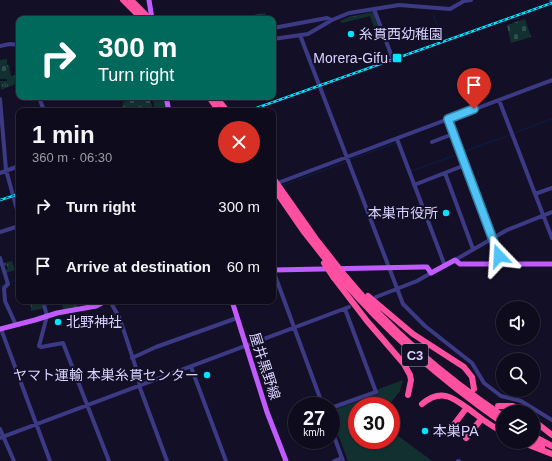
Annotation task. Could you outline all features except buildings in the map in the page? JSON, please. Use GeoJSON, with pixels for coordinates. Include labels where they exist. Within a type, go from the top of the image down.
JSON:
{"type":"FeatureCollection","features":[{"type":"Feature","properties":{"kind":"highway"},"geometry":{"type":"LineString","coordinates":[[123,0],[139,16]]}},
{"type":"Feature","properties":{"kind":"highway"},"geometry":{"type":"LineString","coordinates":[[131,0],[149,16]]}},
{"type":"Feature","properties":{"kind":"highway","name":"C3"},"geometry":{"type":"LineString","coordinates":[[276,182],[316,239],[346,277],[396,330],[459,386],[496,411]]}},
{"type":"Feature","properties":{"kind":"highway","name":"C3"},"geometry":{"type":"LineString","coordinates":[[276,190],[336,277],[404,345],[454,388],[496,418]]}},
{"type":"Feature","properties":{"kind":"highway"},"geometry":{"type":"LineString","coordinates":[[336,277],[367,321],[404,364],[411,380],[408,395]]}},
{"type":"Feature","properties":{"kind":"highway"},"geometry":{"type":"LineString","coordinates":[[346,277],[401,325],[464,367],[472,377],[474,389]]}},
{"type":"Feature","properties":{"kind":"highway"},"geometry":{"type":"LineString","coordinates":[[422,404],[433,396],[448,396],[496,428]]}},
{"type":"Feature","properties":{"kind":"highway"},"geometry":{"type":"LineString","coordinates":[[452,427],[465,410]]}},
{"type":"Feature","properties":{"kind":"highway"},"geometry":{"type":"LineString","coordinates":[[466,438],[479,422]]}},
{"type":"Feature","properties":{"kind":"highway"},"geometry":{"type":"LineString","coordinates":[[540,426],[552,435]]}},
{"type":"Feature","properties":{"kind":"highway"},"geometry":{"type":"LineString","coordinates":[[540,440],[552,446]]}},
{"type":"Feature","properties":{"kind":"highway"},"geometry":{"type":"LineString","coordinates":[[540,446],[552,454]]}},
{"type":"Feature","properties":{"kind":"highway"},"geometry":{"type":"LineString","coordinates":[[539,449],[552,454]]}},
{"type":"Feature","properties":{"kind":"main road"},"geometry":{"type":"LineString","coordinates":[[149,0],[151,16]]}},
{"type":"Feature","properties":{"kind":"main road"},"geometry":{"type":"LineString","coordinates":[[276,270],[427,267],[431,273],[455,260],[460,264],[552,264]]}},
{"type":"Feature","properties":{"kind":"main road"},"geometry":{"type":"LineString","coordinates":[[0,329],[57,312],[96,306],[100,304]]}},
{"type":"Feature","properties":{"kind":"main road","name":"屋井黒野線"},"geometry":{"type":"LineString","coordinates":[[233,304],[267,412],[286,461]]}},
{"type":"Feature","properties":{"kind":"street"},"geometry":{"type":"LineString","coordinates":[[276,39],[308,34],[332,20],[349,13],[399,6],[450,10],[464,1],[471,0]]}},
{"type":"Feature","properties":{"kind":"street"},"geometry":{"type":"LineString","coordinates":[[374,9],[392,57]]}},
{"type":"Feature","properties":{"kind":"street"},"geometry":{"type":"LineString","coordinates":[[276,27],[326,18],[332,20]]}},
{"type":"Feature","properties":{"kind":"street"},"geometry":{"type":"LineString","coordinates":[[300,35],[402,304],[425,326],[472,363],[484,384],[501,396],[521,401],[552,420]]}},
{"type":"Feature","properties":{"kind":"street"},"geometry":{"type":"LineString","coordinates":[[0,46],[16,45]]}},
{"type":"Feature","properties":{"kind":"street"},"geometry":{"type":"LineString","coordinates":[[276,185],[552,80]]}},
{"type":"Feature","properties":{"kind":"street"},"geometry":{"type":"LineString","coordinates":[[0,99],[6,170],[16,195]]}},
{"type":"Feature","properties":{"kind":"street"},"geometry":{"type":"LineString","coordinates":[[499,100],[552,238]]}},
{"type":"Feature","properties":{"kind":"street"},"geometry":{"type":"LineString","coordinates":[[448,119],[502,264]]}},
{"type":"Feature","properties":{"kind":"street"},"geometry":{"type":"LineString","coordinates":[[432,142],[453,134]]}},
{"type":"Feature","properties":{"kind":"street"},"geometry":{"type":"LineString","coordinates":[[397,139],[445,266]]}},
{"type":"Feature","properties":{"kind":"street"},"geometry":{"type":"LineString","coordinates":[[414,185],[465,165]]}},
{"type":"Feature","properties":{"kind":"street"},"geometry":{"type":"LineString","coordinates":[[0,173],[16,167]]}},
{"type":"Feature","properties":{"kind":"street"},"geometry":{"type":"LineString","coordinates":[[445,173],[473,249]]}},
{"type":"Feature","properties":{"kind":"street"},"geometry":{"type":"LineString","coordinates":[[535,194],[552,188]]}},
{"type":"Feature","properties":{"kind":"street"},"geometry":{"type":"LineString","coordinates":[[455,260],[514,227],[552,212]]}},
{"type":"Feature","properties":{"kind":"street"},"geometry":{"type":"LineString","coordinates":[[0,232],[16,227]]}},
{"type":"Feature","properties":{"kind":"street"},"geometry":{"type":"LineString","coordinates":[[0,258],[8,282],[4,288],[4,298],[16,325]]}},
{"type":"Feature","properties":{"kind":"street"},"geometry":{"type":"LineString","coordinates":[[376,297],[416,282],[431,273]]}},
{"type":"Feature","properties":{"kind":"street"},"geometry":{"type":"LineString","coordinates":[[276,278],[320,397]]}},
{"type":"Feature","properties":{"kind":"street"},"geometry":{"type":"LineString","coordinates":[[44,304],[47,316],[39,346],[50,346],[63,343],[109,461]]}},
{"type":"Feature","properties":{"kind":"street"},"geometry":{"type":"LineString","coordinates":[[112,304],[120,319],[140,385],[167,461]]}},
{"type":"Feature","properties":{"kind":"street"},"geometry":{"type":"LineString","coordinates":[[1,437],[88,406],[140,385],[347,308],[376,392],[340,405]]}},
{"type":"Feature","properties":{"kind":"street"},"geometry":{"type":"LineString","coordinates":[[132,358],[156,347],[237,318]]}},
{"type":"Feature","properties":{"kind":"street"},"geometry":{"type":"LineString","coordinates":[[0,329],[50,461]]}},
{"type":"Feature","properties":{"kind":"street"},"geometry":{"type":"LineString","coordinates":[[191,367],[226,461]]}},
{"type":"Feature","properties":{"kind":"street"},"geometry":{"type":"LineString","coordinates":[[0,429],[1,437],[14,461]]}},
{"type":"Feature","properties":{"kind":"street"},"geometry":{"type":"LineString","coordinates":[[334,461],[342,460],[338,449]]}},
{"type":"Feature","properties":{"kind":"green space"},"geometry":{"type":"Polygon","coordinates":[[[373,12],[382,37],[378,38],[370,16],[342,23],[340,21],[349,17],[373,12]]]}},
{"type":"Feature","properties":{"kind":"green space"},"geometry":{"type":"Polygon","coordinates":[[[265,13],[266,16],[246,16],[265,13]]]}},
{"type":"Feature","properties":{"kind":"green space"},"geometry":{"type":"Polygon","coordinates":[[[525,19],[531,37],[511,43],[507,25],[525,19]]]}},
{"type":"Feature","properties":{"kind":"green space"},"geometry":{"type":"Polygon","coordinates":[[[7,59],[7,79],[0,79],[0,60],[7,59]]]}},
{"type":"Feature","properties":{"kind":"green space"},"geometry":{"type":"Polygon","coordinates":[[[7,65],[9,65],[11,76],[16,75],[16,84],[1,90],[0,81],[7,81],[7,65]]]}},
{"type":"Feature","properties":{"kind":"green space"},"geometry":{"type":"Polygon","coordinates":[[[128,100],[150,100],[153,108],[122,108],[123,102],[128,100]]]}},
{"type":"Feature","properties":{"kind":"green space"},"geometry":{"type":"Polygon","coordinates":[[[153,100],[166,100],[167,108],[154,108],[153,100]]]}},
{"type":"Feature","properties":{"kind":"green space"},"geometry":{"type":"Polygon","coordinates":[[[12,261],[15,270],[6,273],[5,270],[8,269],[7,265],[3,266],[3,263],[12,261]]]}},
{"type":"Feature","properties":{"kind":"green space"},"geometry":{"type":"Polygon","coordinates":[[[30,304],[43,304],[44,308],[31,311],[30,304]]]}},
{"type":"Feature","properties":{"kind":"green space"},"geometry":{"type":"Polygon","coordinates":[[[61,304],[77,304],[78,308],[64,310],[61,304]]]}},
{"type":"Feature","properties":{"kind":"green space"},"geometry":{"type":"Polygon","coordinates":[[[403,380],[400,391],[395,397],[370,397],[378,394],[376,390],[403,380]]]}},
{"type":"Feature","properties":{"kind":"green space"},"geometry":{"type":"Polygon","coordinates":[[[348,405],[348,449],[400,449],[400,437],[432,461],[348,461],[340,440],[340,408],[348,405]]]}},
{"type":"Feature","properties":{"kind":"waterway"},"geometry":{"type":"LineString","coordinates":[[433,14],[443,39]]}},
{"type":"Feature","properties":{"kind":"waterway"},"geometry":{"type":"LineString","coordinates":[[514,133],[552,119]]}},
{"type":"Feature","properties":{"kind":"waterway"},"geometry":{"type":"LineString","coordinates":[[463,152],[510,135]]}},
{"type":"Feature","properties":{"kind":"waterway"},"geometry":{"type":"LineString","coordinates":[[349,160],[396,143]]}},
{"type":"Feature","properties":{"kind":"waterway"},"geometry":{"type":"LineString","coordinates":[[411,171],[459,154]]}},
{"type":"Feature","properties":{"kind":"waterway"},"geometry":{"type":"LineString","coordinates":[[297,180],[346,162]]}},
{"type":"Feature","properties":{"kind":"waterway"},"geometry":{"type":"LineString","coordinates":[[281,186],[295,181]]}},
{"type":"Feature","properties":{"kind":"waterway"},"geometry":{"type":"LineString","coordinates":[[10,282],[16,280]]}},
{"type":"Feature","properties":{"kind":"waterway"},"geometry":{"type":"LineString","coordinates":[[0,286],[7,283]]}},
{"type":"Feature","properties":{"kind":"railway"},"geometry":{"type":"LineString","coordinates":[[256,108],[552,3]]}},
{"type":"Feature","properties":{"kind":"railway"},"geometry":{"type":"LineString","coordinates":[[0,200],[16,195]]}},
{"type":"Feature","properties":{"kind":"place","name":"糸貫西幼稚園"},"geometry":{"type":"Point","coordinates":[351,34]}},
{"type":"Feature","properties":{"kind":"place","name":"Morera-Gifu"},"geometry":{"type":"Point","coordinates":[397,58]}},
{"type":"Feature","properties":{"kind":"place","name":"本巣市役所"},"geometry":{"type":"Point","coordinates":[446,213]}},
{"type":"Feature","properties":{"kind":"place","name":"北野神社"},"geometry":{"type":"Point","coordinates":[58,322]}},
{"type":"Feature","properties":{"kind":"place","name":"ヤマト運輸 本巣糸貫センター"},"geometry":{"type":"Point","coordinates":[207,375]}},
{"type":"Feature","properties":{"kind":"place","name":"本巣PA"},"geometry":{"type":"Point","coordinates":[425,431]}},
{"type":"Feature","properties":{"kind":"route"},"geometry":{"type":"LineString","coordinates":[[474,109],[448,119],[499,256]]}}]}
